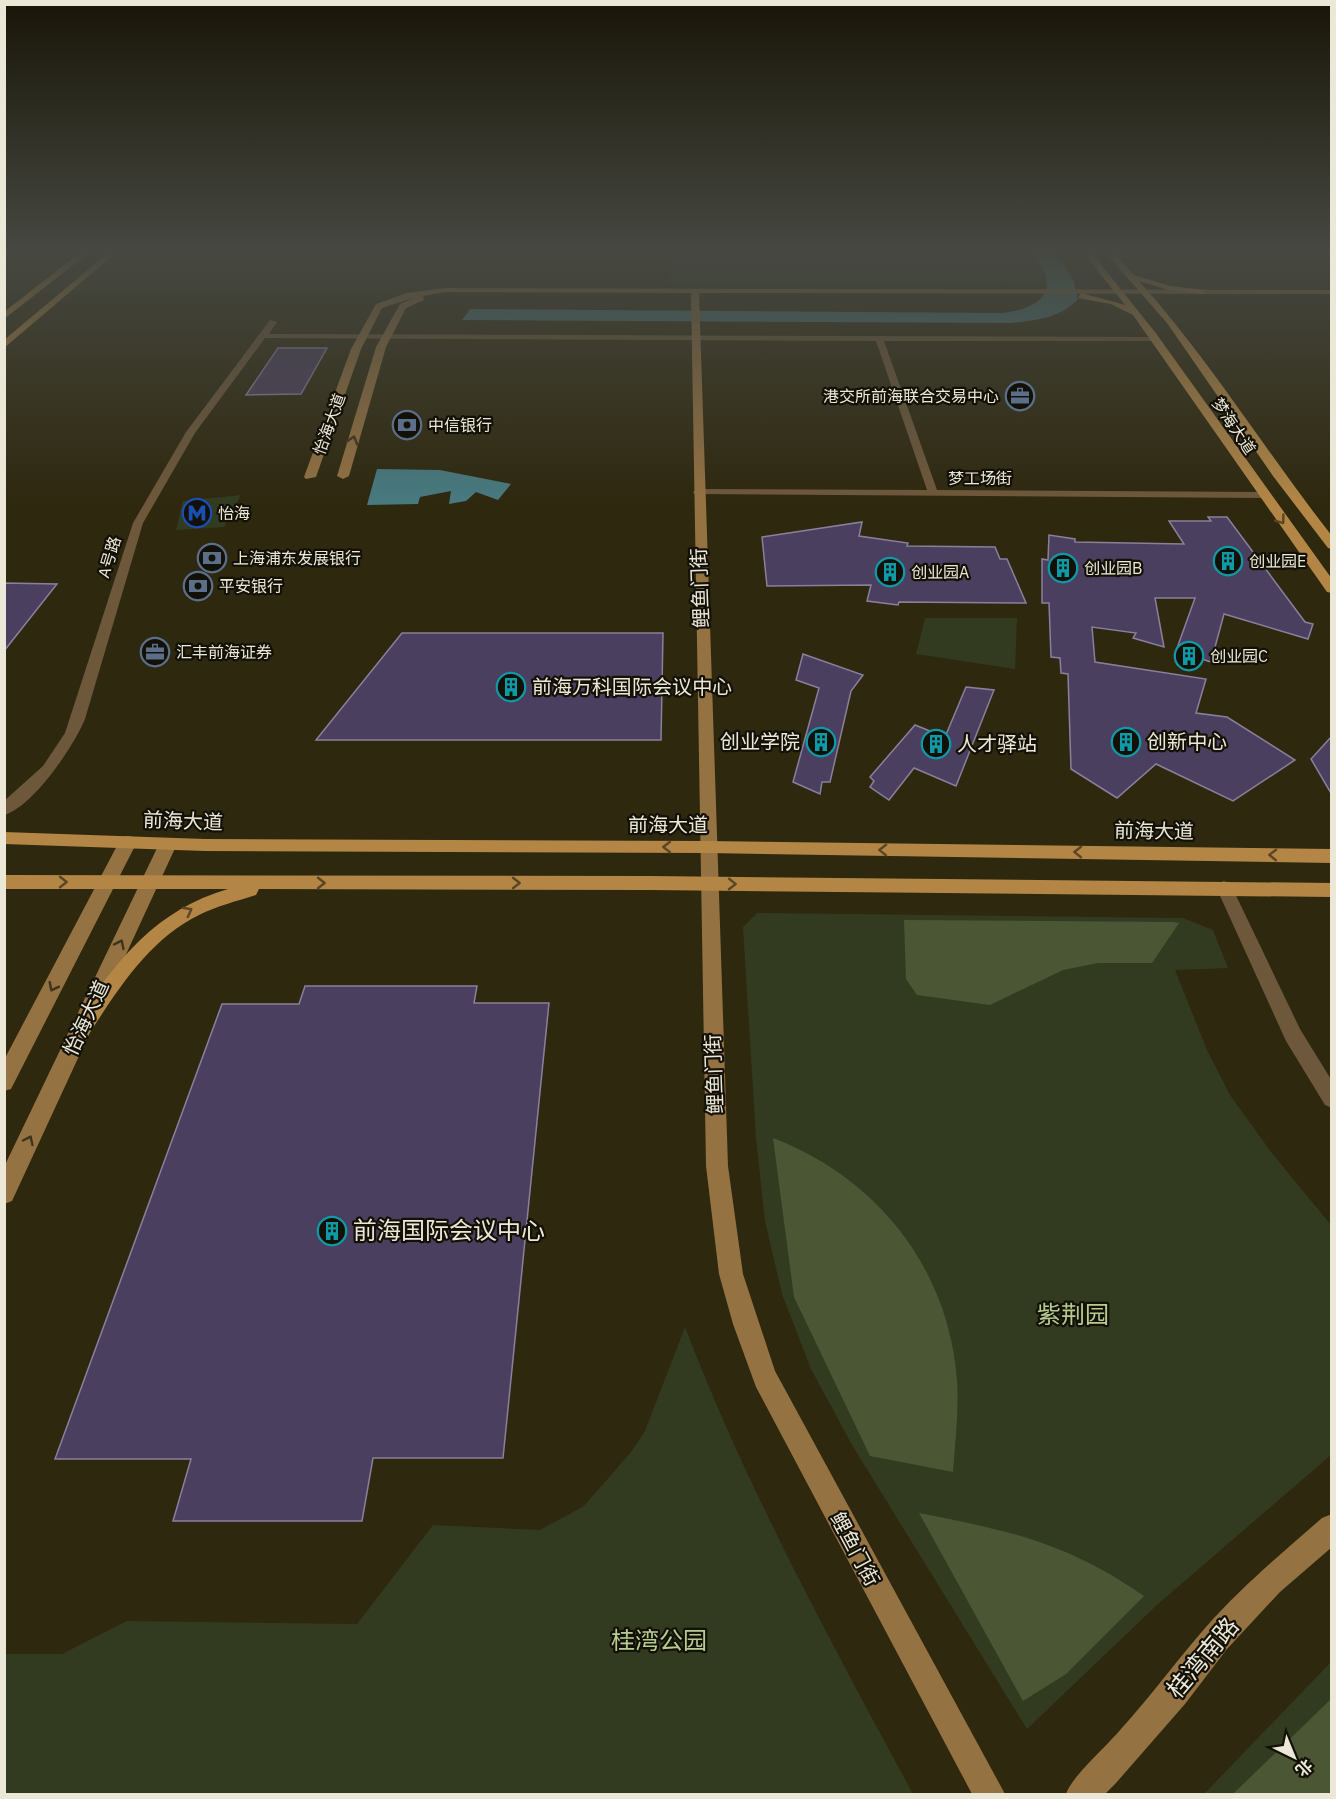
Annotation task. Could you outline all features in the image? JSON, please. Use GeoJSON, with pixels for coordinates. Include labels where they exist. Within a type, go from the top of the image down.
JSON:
{"type":"FeatureCollection","features":[{"type":"Feature","properties":{"kind":"main road","name":"梦海大道"},"geometry":{"type":"LineString","coordinates":[[1155,336],[1263,495],[1332,589]]}},
{"type":"Feature","properties":{"kind":"main road","name":"梦海大道"},"geometry":{"type":"LineString","coordinates":[[1180,336],[1277,474],[1332,545]]}},
{"type":"Feature","properties":{"kind":"main road","name":"前海大道"},"geometry":{"type":"LineString","coordinates":[[4,838],[168,844],[707,847],[1332,856]]}},
{"type":"Feature","properties":{"kind":"main road"},"geometry":{"type":"LineString","coordinates":[[4,882],[1224,887],[1332,890]]}},
{"type":"Feature","properties":{"kind":"main road"},"geometry":{"type":"LineString","coordinates":[[80,1031],[126,965],[165,925],[207,901],[251,889],[293,883]]}},
{"type":"Feature","properties":{"kind":"street"},"geometry":{"type":"LineString","coordinates":[[263,336],[467,336]]}},
{"type":"Feature","properties":{"kind":"street","name":"A号路"},"geometry":{"type":"LineString","coordinates":[[4,810],[45,774],[65,749],[78,719],[138,523],[192,432],[263,336]]}},
{"type":"Feature","properties":{"kind":"street","name":"怡海大道"},"geometry":{"type":"LineString","coordinates":[[310,477],[351,362],[363,336]]}},
{"type":"Feature","properties":{"kind":"street","name":"鲤鱼门街"},"geometry":{"type":"LineString","coordinates":[[696,336],[707,847],[719,1198],[731,1274],[745,1324],[780,1411],[989,1794]]}},
{"type":"Feature","properties":{"kind":"street"},"geometry":{"type":"LineString","coordinates":[[804,336],[1157,339]]}},
{"type":"Feature","properties":{"kind":"street","name":"怡海大道"},"geometry":{"type":"LineString","coordinates":[[343,476],[386,337]]}},
{"type":"Feature","properties":{"kind":"street"},"geometry":{"type":"LineString","coordinates":[[879,338],[933,493]]}},
{"type":"Feature","properties":{"kind":"street","name":"梦工场街"},"geometry":{"type":"LineString","coordinates":[[698,492],[1263,495]]}},
{"type":"Feature","properties":{"kind":"street"},"geometry":{"type":"LineString","coordinates":[[4,1082],[128,842]]}},
{"type":"Feature","properties":{"kind":"street","name":"怡海大道"},"geometry":{"type":"LineString","coordinates":[[4,1193],[148,882],[168,844]]}},
{"type":"Feature","properties":{"kind":"street"},"geometry":{"type":"LineString","coordinates":[[1224,887],[1293,1035],[1332,1098]]}},
{"type":"Feature","properties":{"kind":"street","name":"桂湾南路"},"geometry":{"type":"LineString","coordinates":[[1082,1794],[1106,1772],[1174,1693],[1216,1638],[1270,1582],[1332,1527]]}},
{"type":"Feature","properties":{"kind":"green space"},"geometry":{"type":"Polygon","coordinates":[[[241,495],[224,527],[176,530],[183,501],[241,495]]]}},
{"type":"Feature","properties":{"kind":"green space"},"geometry":{"type":"Polygon","coordinates":[[[925,618],[1017,618],[1015,669],[916,654],[925,618]]]}},
{"type":"Feature","properties":{"kind":"green space","name":"紫荆园"},"geometry":{"type":"Polygon","coordinates":[[[757,913],[1183,918],[1213,930],[1228,968],[1175,970],[1207,1050],[1230,1095],[1271,1152],[1331,1225],[1331,1455],[1158,1604],[1027,1729],[852,1445],[811,1369],[782,1294],[765,1221],[756,1138],[743,927],[757,913]]]}},
{"type":"Feature","properties":{"kind":"green space"},"geometry":{"type":"Polygon","coordinates":[[[904,920],[1179,923],[1152,963],[1098,963],[1063,970],[990,1005],[917,995],[906,979],[904,920]]]}},
{"type":"Feature","properties":{"kind":"green space"},"geometry":{"type":"Polygon","coordinates":[[[773,1138],[810,1155],[844,1177],[875,1203],[901,1232],[923,1265],[939,1301],[951,1340],[957,1381],[953,1472],[870,1456],[794,1297],[773,1138]]]}},
{"type":"Feature","properties":{"kind":"green space","name":"桂湾公园"},"geometry":{"type":"Polygon","coordinates":[[[685,1327],[735,1447],[763,1506],[821,1622],[913,1794],[5,1794],[5,1654],[62,1654],[127,1621],[357,1624],[433,1525],[540,1530],[584,1506],[631,1452],[645,1431],[685,1327]]]}},
{"type":"Feature","properties":{"kind":"green space"},"geometry":{"type":"Polygon","coordinates":[[[919,1513],[982,1526],[1036,1541],[1089,1563],[1144,1596],[1066,1674],[1023,1701],[919,1513]]]}},
{"type":"Feature","properties":{"kind":"green space"},"geometry":{"type":"Polygon","coordinates":[[[1331,1662],[1331,1794],[1204,1794],[1331,1662]]]}},
{"type":"Feature","properties":{"kind":"green space"},"geometry":{"type":"Polygon","coordinates":[[[1331,1699],[1331,1794],[1233,1794],[1331,1699]]]}},
{"type":"Feature","properties":{"kind":"water"},"geometry":{"type":"Polygon","coordinates":[[[377,469],[440,470],[511,484],[498,500],[476,492],[466,501],[449,504],[451,491],[420,497],[418,504],[367,505],[377,469]]]}},
{"type":"Feature","properties":{"kind":"building"},"geometry":{"type":"Polygon","coordinates":[[[278,348],[327,348],[301,394],[246,395],[278,348]]]}},
{"type":"Feature","properties":{"kind":"building"},"geometry":{"type":"Polygon","coordinates":[[[1208,517],[1227,517],[1305,622],[1313,624],[1308,639],[1224,614],[1211,662],[1176,651],[1195,598],[1155,598],[1164,647],[1133,638],[1136,633],[1092,627],[1095,662],[1206,679],[1196,713],[1227,717],[1295,760],[1233,801],[1156,764],[1117,798],[1071,769],[1068,674],[1061,673],[1060,658],[1051,657],[1049,603],[1042,603],[1042,559],[1048,560],[1049,535],[1075,539],[1075,542],[1184,544],[1169,521],[1211,521],[1208,517]]]}},
{"type":"Feature","properties":{"kind":"building"},"geometry":{"type":"Polygon","coordinates":[[[862,522],[859,536],[908,543],[907,546],[995,547],[1000,559],[1007,559],[1026,603],[899,602],[898,605],[867,601],[871,585],[767,586],[762,537],[862,522]]]}},
{"type":"Feature","properties":{"kind":"building"},"geometry":{"type":"Polygon","coordinates":[[[4,583],[57,584],[4,651],[4,583]]]}},
{"type":"Feature","properties":{"kind":"building","name":"前海万科国际会议中心"},"geometry":{"type":"Polygon","coordinates":[[[402,633],[663,633],[661,740],[316,740],[402,633]]]}},
{"type":"Feature","properties":{"kind":"building","name":"创业学院"},"geometry":{"type":"Polygon","coordinates":[[[803,654],[863,675],[851,691],[830,782],[822,782],[820,794],[793,782],[819,688],[796,680],[803,654]]]}},
{"type":"Feature","properties":{"kind":"building","name":"人才驿站"},"geometry":{"type":"Polygon","coordinates":[[[966,687],[994,690],[956,786],[914,768],[889,800],[870,787],[874,781],[870,777],[915,725],[945,737],[966,687]]]}},
{"type":"Feature","properties":{"kind":"building"},"geometry":{"type":"Polygon","coordinates":[[[1332,736],[1332,795],[1311,759],[1332,736]]]}},
{"type":"Feature","properties":{"kind":"building","name":"前海国际会议中心"},"geometry":{"type":"Polygon","coordinates":[[[305,986],[477,986],[474,1003],[549,1003],[503,1458],[373,1458],[362,1521],[173,1521],[191,1459],[55,1459],[222,1004],[299,1004],[305,986]]]}},
{"type":"Feature","properties":{"kind":"place","name":"港交所前海联合交易中心"},"geometry":{"type":"Point","coordinates":[1020,396]}},
{"type":"Feature","properties":{"kind":"place","name":"中信银行"},"geometry":{"type":"Point","coordinates":[407,425]}},
{"type":"Feature","properties":{"kind":"place","name":"怡海"},"geometry":{"type":"Point","coordinates":[197,513]}},
{"type":"Feature","properties":{"kind":"place","name":"上海浦东发展银行"},"geometry":{"type":"Point","coordinates":[212,558]}},
{"type":"Feature","properties":{"kind":"place","name":"创业园E"},"geometry":{"type":"Point","coordinates":[1228,561]}},
{"type":"Feature","properties":{"kind":"place","name":"创业园B"},"geometry":{"type":"Point","coordinates":[1063,568]}},
{"type":"Feature","properties":{"kind":"place","name":"创业园A"},"geometry":{"type":"Point","coordinates":[890,572]}},
{"type":"Feature","properties":{"kind":"place","name":"平安银行"},"geometry":{"type":"Point","coordinates":[198,586]}},
{"type":"Feature","properties":{"kind":"place","name":"汇丰前海证券"},"geometry":{"type":"Point","coordinates":[155,652]}},
{"type":"Feature","properties":{"kind":"place","name":"创业园C"},"geometry":{"type":"Point","coordinates":[1189,656]}},
{"type":"Feature","properties":{"kind":"place","name":"前海万科国际会议中心"},"geometry":{"type":"Point","coordinates":[511,687]}},
{"type":"Feature","properties":{"kind":"place","name":"创业学院"},"geometry":{"type":"Point","coordinates":[821,742]}},
{"type":"Feature","properties":{"kind":"place","name":"创新中心"},"geometry":{"type":"Point","coordinates":[1126,742]}},
{"type":"Feature","properties":{"kind":"place","name":"人才驿站"},"geometry":{"type":"Point","coordinates":[936,744]}},
{"type":"Feature","properties":{"kind":"place","name":"前海国际会议中心"},"geometry":{"type":"Point","coordinates":[332,1231]}}]}
